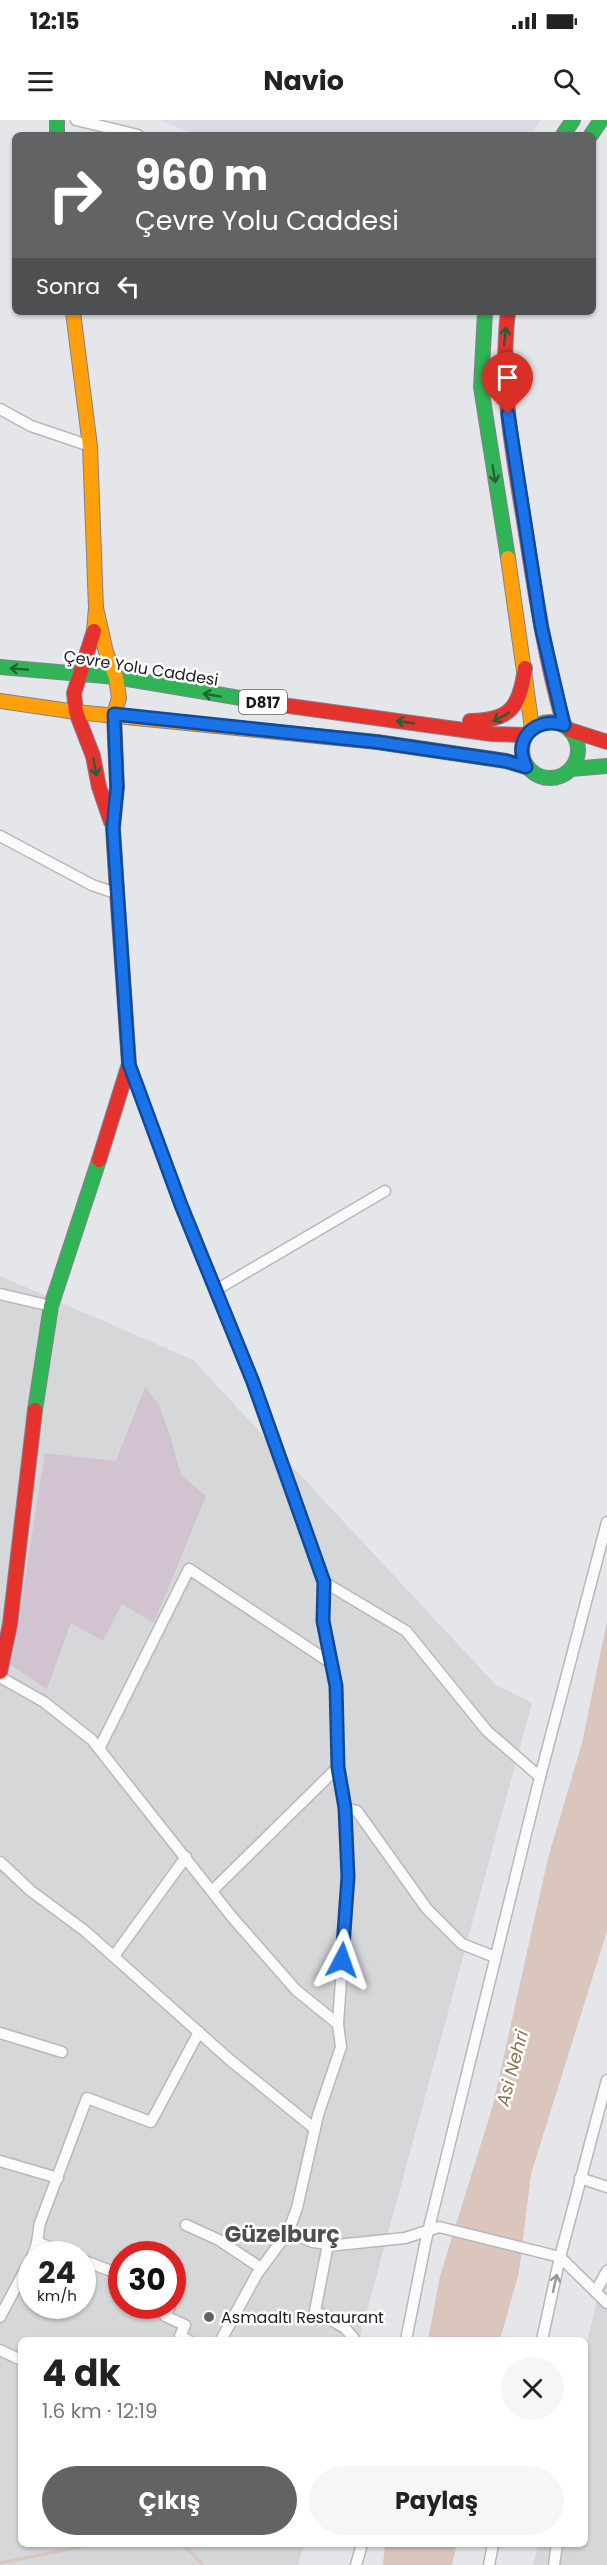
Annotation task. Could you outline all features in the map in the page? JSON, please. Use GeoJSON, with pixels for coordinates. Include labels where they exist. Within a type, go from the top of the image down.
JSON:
{"type":"FeatureCollection","features":[{"type":"Feature","properties":{"kind":"main road"},"geometry":{"type":"LineString","coordinates":[[73,315],[90,446],[96,608],[93,640],[74,693],[76,712],[93,756],[99,787],[113,828]]}},
{"type":"Feature","properties":{"kind":"main road"},"geometry":{"type":"LineString","coordinates":[[485,315],[481,341],[481,387],[525,668],[529,732],[521,751],[526,767]]}},
{"type":"Feature","properties":{"kind":"main road"},"geometry":{"type":"LineString","coordinates":[[508,315],[503,353],[506,404],[541,626],[567,728],[575,737],[578,754],[572,769]]}},
{"type":"Feature","properties":{"kind":"main road"},"geometry":{"type":"LineString","coordinates":[[0,1670],[10,1624],[31,1439],[51,1306],[75,1240],[129,1064],[113,828],[117,787],[114,714],[119,698],[116,677],[106,652],[96,608]]}},
{"type":"Feature","properties":{"kind":"main road","name":"Çevre Yolu Caddesi"},"geometry":{"type":"LineString","coordinates":[[0,667],[116,677],[216,696],[492,734],[529,732],[547,722],[607,742]]}},
{"type":"Feature","properties":{"kind":"main road"},"geometry":{"type":"LineString","coordinates":[[435,726],[449,721],[490,722],[502,718],[518,702],[523,689],[525,668]]}},
{"type":"Feature","properties":{"kind":"main road","name":"D817"},"geometry":{"type":"LineString","coordinates":[[0,700],[76,712],[377,742],[506,761],[526,767],[532,773],[548,779],[557,778],[572,769],[607,766]]}},
{"type":"Feature","properties":{"kind":"street"},"geometry":{"type":"LineString","coordinates":[[76,120],[126,132]]}},
{"type":"Feature","properties":{"kind":"street"},"geometry":{"type":"LineString","coordinates":[[0,409],[31,426],[90,446]]}},
{"type":"Feature","properties":{"kind":"street"},"geometry":{"type":"LineString","coordinates":[[0,836],[92,885],[118,894]]}},
{"type":"Feature","properties":{"kind":"street"},"geometry":{"type":"LineString","coordinates":[[129,1064],[253,1382],[324,1582],[323,1621],[336,1686],[338,1767],[345,1808],[348,1877],[338,2024],[341,2047],[315,2129],[297,2208],[288,2232],[261,2268],[223,2337]]}},
{"type":"Feature","properties":{"kind":"street"},"geometry":{"type":"LineString","coordinates":[[216,1290],[385,1191]]}},
{"type":"Feature","properties":{"kind":"street"},"geometry":{"type":"LineString","coordinates":[[0,1294],[51,1306]]}},
{"type":"Feature","properties":{"kind":"street"},"geometry":{"type":"LineString","coordinates":[[407,2337],[434,2229],[495,1957],[607,1522]]}},
{"type":"Feature","properties":{"kind":"street"},"geometry":{"type":"LineString","coordinates":[[99,1749],[189,1569],[332,1664]]}},
{"type":"Feature","properties":{"kind":"street"},"geometry":{"type":"LineString","coordinates":[[324,1582],[406,1631],[487,1731],[540,1777]]}},
{"type":"Feature","properties":{"kind":"street"},"geometry":{"type":"LineString","coordinates":[[0,1670],[45,1702],[99,1749],[212,1891],[296,1990],[338,2024]]}},
{"type":"Feature","properties":{"kind":"street"},"geometry":{"type":"LineString","coordinates":[[212,1891],[338,1767]]}},
{"type":"Feature","properties":{"kind":"street"},"geometry":{"type":"LineString","coordinates":[[345,1808],[357,1811],[427,1909],[462,1944],[495,1957]]}},
{"type":"Feature","properties":{"kind":"street"},"geometry":{"type":"LineString","coordinates":[[114,1956],[186,1857]]}},
{"type":"Feature","properties":{"kind":"street"},"geometry":{"type":"LineString","coordinates":[[0,1862],[31,1891],[114,1956],[199,2032],[315,2129]]}},
{"type":"Feature","properties":{"kind":"street"},"geometry":{"type":"LineString","coordinates":[[39,2241],[40,2223],[87,2098],[151,2122],[199,2032]]}},
{"type":"Feature","properties":{"kind":"street"},"geometry":{"type":"LineString","coordinates":[[0,2033],[62,2052]]}},
{"type":"Feature","properties":{"kind":"street"},"geometry":{"type":"LineString","coordinates":[[543,2337],[560,2257],[607,2080]]}},
{"type":"Feature","properties":{"kind":"street"},"geometry":{"type":"LineString","coordinates":[[596,2124],[607,2127]]}},
{"type":"Feature","properties":{"kind":"street"},"geometry":{"type":"LineString","coordinates":[[0,2161],[58,2178]]}},
{"type":"Feature","properties":{"kind":"street"},"geometry":{"type":"LineString","coordinates":[[580,2178],[607,2187]]}},
{"type":"Feature","properties":{"kind":"street"},"geometry":{"type":"LineString","coordinates":[[186,2225],[219,2240],[261,2268]]}},
{"type":"Feature","properties":{"kind":"street"},"geometry":{"type":"LineString","coordinates":[[288,2232],[313,2242],[328,2244],[377,2242],[434,2229],[548,2254],[560,2257],[607,2303]]}},
{"type":"Feature","properties":{"kind":"street"},"geometry":{"type":"LineString","coordinates":[[328,2244],[315,2311],[345,2328],[352,2337]]}},
{"type":"Feature","properties":{"kind":"street"},"geometry":{"type":"LineString","coordinates":[[596,2291],[607,2271]]}},
{"type":"Feature","properties":{"kind":"street"},"geometry":{"type":"LineString","coordinates":[[0,2317],[18,2283]]}},
{"type":"Feature","properties":{"kind":"street"},"geometry":{"type":"LineString","coordinates":[[172,2319],[185,2325],[180,2336],[182,2337]]}},
{"type":"Feature","properties":{"kind":"street"},"geometry":{"type":"LineString","coordinates":[[0,2350],[18,2359]]}},
{"type":"Feature","properties":{"kind":"street"},"geometry":{"type":"LineString","coordinates":[[356,2565],[361,2547]]}},
{"type":"Feature","properties":{"kind":"street"},"geometry":{"type":"LineString","coordinates":[[489,2565],[492,2547]]}},
{"type":"Feature","properties":{"kind":"street"},"geometry":{"type":"LineString","coordinates":[[554,2565],[557,2547]]}},
{"type":"Feature","properties":{"kind":"shaded area"},"geometry":{"type":"Polygon","coordinates":[[[160,120],[541,120],[531,132],[190,132],[160,120]]]}},
{"type":"Feature","properties":{"kind":"shaded area"},"geometry":{"type":"Polygon","coordinates":[[[0,1276],[193,1360],[496,1685],[532,1703],[360,2337],[18,2337],[18,2547],[303,2547],[298,2565],[0,2565],[0,1276]]]}},
{"type":"Feature","properties":{"kind":"shaded area"},"geometry":{"type":"Polygon","coordinates":[[[145,1387],[158,1403],[181,1475],[206,1496],[154,1623],[122,1604],[103,1641],[71,1623],[47,1689],[11,1665],[45,1453],[116,1461],[145,1387]]]}},
{"type":"Feature","properties":{"kind":"shaded area"},"geometry":{"type":"Polygon","coordinates":[[[607,2260],[607,2565],[533,2565],[537,2547],[588,2547],[588,2338],[607,2260]]]}},
{"type":"Feature","properties":{"kind":"water","name":"Asi Nehri"},"geometry":{"type":"Polygon","coordinates":[[[607,1621],[607,1931],[531,2174],[519,2272],[501,2337],[429,2337],[440,2276],[493,2105],[548,1858],[582,1743],[607,1621]]]}},
{"type":"Feature","properties":{"kind":"water"},"geometry":{"type":"Polygon","coordinates":[[[385,2547],[456,2547],[452,2565],[383,2565],[385,2547]]]}},
{"type":"Feature","properties":{"kind":"waterway"},"geometry":{"type":"LineString","coordinates":[[0,2563],[79,2547]]}},
{"type":"Feature","properties":{"kind":"waterway"},"geometry":{"type":"LineString","coordinates":[[186,2547],[203,2565]]}},
{"type":"Feature","properties":{"kind":"traffic: fast"},"geometry":{"type":"LineString","coordinates":[[57,120],[57,132]]}},
{"type":"Feature","properties":{"kind":"traffic: fast"},"geometry":{"type":"LineString","coordinates":[[565,132],[573,120]]}},
{"type":"Feature","properties":{"kind":"traffic: fast"},"geometry":{"type":"LineString","coordinates":[[593,132],[601,120]]}},
{"type":"Feature","properties":{"kind":"traffic: fast"},"geometry":{"type":"LineString","coordinates":[[485,315],[481,387],[508,558]]}},
{"type":"Feature","properties":{"kind":"traffic: fast"},"geometry":{"type":"LineString","coordinates":[[0,667],[116,677],[282,705]]}},
{"type":"Feature","properties":{"kind":"traffic: fast"},"geometry":{"type":"LineString","coordinates":[[544,722],[556,722],[566,726],[574,734],[578,750],[574,766],[566,774],[556,778],[544,778],[534,774],[526,766],[522,756],[522,744],[526,734],[534,726],[544,722]]}},
{"type":"Feature","properties":{"kind":"traffic: fast"},"geometry":{"type":"LineString","coordinates":[[571,769],[607,766]]}},
{"type":"Feature","properties":{"kind":"traffic: fast"},"geometry":{"type":"LineString","coordinates":[[35,1410],[51,1306],[99,1160]]}},
{"type":"Feature","properties":{"kind":"traffic: slow"},"geometry":{"type":"LineString","coordinates":[[73,315],[90,446],[96,608],[94,631]]}},
{"type":"Feature","properties":{"kind":"traffic: slow"},"geometry":{"type":"LineString","coordinates":[[508,558],[532,728]]}},
{"type":"Feature","properties":{"kind":"traffic: slow"},"geometry":{"type":"LineString","coordinates":[[96,608],[106,652],[116,677],[119,698],[114,714],[117,787],[113,828],[116,877]]}},
{"type":"Feature","properties":{"kind":"traffic: slow"},"geometry":{"type":"LineString","coordinates":[[0,701],[76,712],[377,742],[506,761],[526,767]]}},
{"type":"Feature","properties":{"kind":"traffic: jam"},"geometry":{"type":"LineString","coordinates":[[508,315],[505,368],[509,423],[542,630],[564,725]]}},
{"type":"Feature","properties":{"kind":"traffic: jam"},"geometry":{"type":"LineString","coordinates":[[94,631],[74,693],[76,712],[93,756],[99,787],[111,822]]}},
{"type":"Feature","properties":{"kind":"traffic: jam"},"geometry":{"type":"LineString","coordinates":[[470,721],[495,718],[511,709],[520,693],[525,668]]}},
{"type":"Feature","properties":{"kind":"traffic: jam"},"geometry":{"type":"LineString","coordinates":[[282,705],[492,734],[526,735]]}},
{"type":"Feature","properties":{"kind":"traffic: jam"},"geometry":{"type":"LineString","coordinates":[[570,730],[607,742]]}},
{"type":"Feature","properties":{"kind":"traffic: jam"},"geometry":{"type":"LineString","coordinates":[[99,1160],[129,1064],[116,877]]}},
{"type":"Feature","properties":{"kind":"traffic: jam"},"geometry":{"type":"LineString","coordinates":[[0,1672],[10,1624],[35,1410]]}},
{"type":"Feature","properties":{"kind":"place","name":"Asmaaltı Restaurant"},"geometry":{"type":"Point","coordinates":[209,2317]}},
{"type":"Feature","properties":{"kind":"district","name":"Güzelburç"},"geometry":{"type":"Point","coordinates":[282,2234]}},
{"type":"Feature","properties":{"kind":"route"},"geometry":{"type":"LineString","coordinates":[[342,1960],[348,1877],[345,1808],[338,1767],[336,1686],[323,1621],[324,1582],[253,1382],[181,1205],[129,1064],[113,828],[117,787],[114,714],[377,742],[506,761],[526,767],[521,751],[522,742],[532,728],[547,722],[564,725],[555,698],[541,626],[508,414]]}}]}
